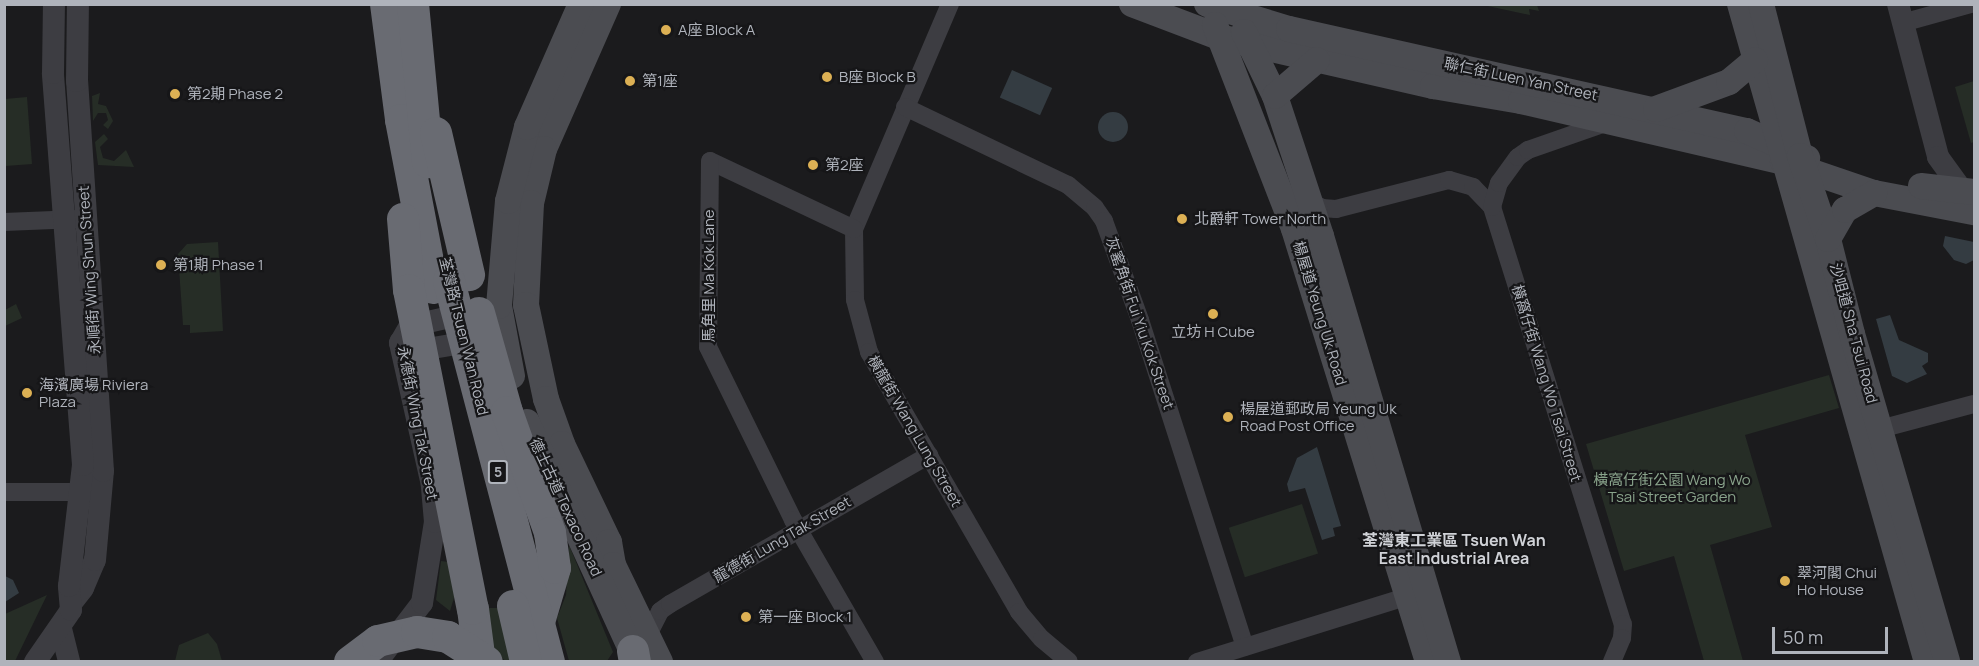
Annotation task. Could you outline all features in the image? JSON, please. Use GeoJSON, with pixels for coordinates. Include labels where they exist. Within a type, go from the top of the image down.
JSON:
{"type":"FeatureCollection","features":[{"type":"Feature","properties":{"kind":"highway","name":"荃灣路 Tsuen Wan Road"},"geometry":{"type":"LineString","coordinates":[[386,4],[407,82],[449,281],[549,662]]}},
{"type":"Feature","properties":{"kind":"highway","name":"荃灣路 Tsuen Wan Road"},"geometry":{"type":"LineString","coordinates":[[413,4],[407,82],[434,288],[525,662]]}},
{"type":"Feature","properties":{"kind":"highway"},"geometry":{"type":"LineString","coordinates":[[407,82],[445,161],[488,348],[548,525],[555,568],[545,613],[525,662]]}},
{"type":"Feature","properties":{"kind":"highway"},"geometry":{"type":"LineString","coordinates":[[407,82],[409,290],[473,609],[480,662]]}},
{"type":"Feature","properties":{"kind":"highway"},"geometry":{"type":"LineString","coordinates":[[350,662],[378,641],[417,632],[448,637],[487,662]]}},
{"type":"Feature","properties":{"kind":"main road","name":"德士古道 Texaco Road"},"geometry":{"type":"LineString","coordinates":[[581,4],[527,127],[514,169],[501,259],[499,306],[502,336],[535,447],[642,654]]}},
{"type":"Feature","properties":{"kind":"main road","name":"德士古道 Texaco Road"},"geometry":{"type":"LineString","coordinates":[[608,4],[544,149],[531,203],[526,305],[546,399],[562,444],[609,542],[613,564],[642,654]]}},
{"type":"Feature","properties":{"kind":"main road","name":"聯仁街 Luen Yan Street"},"geometry":{"type":"LineString","coordinates":[[1132,4],[1220,37],[1300,53],[1317,60],[1791,158]]}},
{"type":"Feature","properties":{"kind":"main road","name":"沙咀道 Sha Tsui Road"},"geometry":{"type":"LineString","coordinates":[[1740,4],[1755,60],[1791,158],[1828,239],[1947,662]]}},
{"type":"Feature","properties":{"kind":"main road","name":"沙咀道 Sha Tsui Road"},"geometry":{"type":"LineString","coordinates":[[1761,4],[1791,158],[1927,662]]}},
{"type":"Feature","properties":{"kind":"main road","name":"聯仁街 Luen Yan Street"},"geometry":{"type":"LineString","coordinates":[[1208,5],[1247,10],[1747,131],[1791,158]]}},
{"type":"Feature","properties":{"kind":"main road","name":"楊屋道 Yeung Uk Road"},"geometry":{"type":"LineString","coordinates":[[1208,5],[1297,238],[1417,593],[1448,662]]}},
{"type":"Feature","properties":{"kind":"main road","name":"楊屋道 Yeung Uk Road"},"geometry":{"type":"LineString","coordinates":[[1247,10],[1248,43],[1275,96],[1309,201],[1417,593],[1428,662]]}},
{"type":"Feature","properties":{"kind":"main road"},"geometry":{"type":"LineString","coordinates":[[1175,20],[1235,76]]}},
{"type":"Feature","properties":{"kind":"main road"},"geometry":{"type":"LineString","coordinates":[[1275,96],[1317,60]]}},
{"type":"Feature","properties":{"kind":"main road"},"geometry":{"type":"LineString","coordinates":[[1656,109],[1729,82],[1755,60]]}},
{"type":"Feature","properties":{"kind":"main road"},"geometry":{"type":"LineString","coordinates":[[1791,158],[1936,189],[1968,191]]}},
{"type":"Feature","properties":{"kind":"main road"},"geometry":{"type":"LineString","coordinates":[[1791,158],[1874,193],[1974,212]]}},
{"type":"Feature","properties":{"kind":"main road"},"geometry":{"type":"LineString","coordinates":[[1828,239],[1845,210],[1874,193]]}},
{"type":"Feature","properties":{"kind":"street","name":"永順街 Wing Shun Street"},"geometry":{"type":"LineString","coordinates":[[54,4],[53,73],[77,219]]}},
{"type":"Feature","properties":{"kind":"street","name":"永順街 Wing Shun Street"},"geometry":{"type":"LineString","coordinates":[[35,662],[61,629],[73,601],[69,586],[92,492],[77,219],[78,4]]}},
{"type":"Feature","properties":{"kind":"street","name":"橫龍街 Wang Lung Street"},"geometry":{"type":"LineString","coordinates":[[950,4],[854,229],[855,300],[869,352],[1019,612],[1046,644],[1069,662]]}},
{"type":"Feature","properties":{"kind":"street"},"geometry":{"type":"LineString","coordinates":[[1968,191],[1938,157],[1900,14],[1971,4]]}},
{"type":"Feature","properties":{"kind":"street","name":"灰窰角街 Fui Yiu Kok Street"},"geometry":{"type":"LineString","coordinates":[[905,107],[1068,185],[1095,208],[1104,221],[1140,320],[1245,647]]}},
{"type":"Feature","properties":{"kind":"street"},"geometry":{"type":"LineString","coordinates":[[1492,207],[1499,183],[1518,157],[1528,150],[1608,122]]}},
{"type":"Feature","properties":{"kind":"street","name":"馬角里 Ma Kok Lane"},"geometry":{"type":"LineString","coordinates":[[798,529],[708,348],[710,161],[854,229]]}},
{"type":"Feature","properties":{"kind":"street"},"geometry":{"type":"LineString","coordinates":[[1309,201],[1322,208],[1336,209],[1449,180],[1473,187],[1492,207]]}},
{"type":"Feature","properties":{"kind":"street","name":"橫窩仔街 Wang Wo Tsai Street"},"geometry":{"type":"LineString","coordinates":[[1492,207],[1623,624],[1622,638],[1612,662]]}},
{"type":"Feature","properties":{"kind":"street"},"geometry":{"type":"LineString","coordinates":[[4,222],[77,219]]}},
{"type":"Feature","properties":{"kind":"street","name":"永德街 Wing Tak Street"},"geometry":{"type":"LineString","coordinates":[[377,662],[422,603],[432,557],[432,485],[400,343],[410,326],[499,306],[526,305]]}},
{"type":"Feature","properties":{"kind":"street","name":"永德街 Wing Tak Street"},"geometry":{"type":"LineString","coordinates":[[407,374],[408,362],[416,351],[502,336]]}},
{"type":"Feature","properties":{"kind":"street"},"geometry":{"type":"LineString","coordinates":[[1880,429],[1974,404]]}},
{"type":"Feature","properties":{"kind":"street","name":"龍德街 Lung Tak Street"},"geometry":{"type":"LineString","coordinates":[[642,654],[660,611],[670,604],[928,454]]}},
{"type":"Feature","properties":{"kind":"street"},"geometry":{"type":"LineString","coordinates":[[4,492],[92,492]]}},
{"type":"Feature","properties":{"kind":"street"},"geometry":{"type":"LineString","coordinates":[[798,529],[875,662]]}},
{"type":"Feature","properties":{"kind":"street"},"geometry":{"type":"LineString","coordinates":[[1197,662],[1417,593]]}},
{"type":"Feature","properties":{"kind":"street"},"geometry":{"type":"LineString","coordinates":[[61,629],[69,662]]}},
{"type":"Feature","properties":{"kind":"green space"},"geometry":{"type":"Polygon","coordinates":[[[1483,5],[1537,5],[1539,11],[1529,9],[1530,15],[1483,5]]]}},
{"type":"Feature","properties":{"kind":"green space"},"geometry":{"type":"Polygon","coordinates":[[[1974,81],[1974,142],[1971,143],[1955,87],[1974,81]]]}},
{"type":"Feature","properties":{"kind":"green space"},"geometry":{"type":"Polygon","coordinates":[[[100,93],[98,104],[106,106],[113,121],[108,129],[103,125],[108,120],[106,113],[98,113],[93,121],[92,96],[100,93]]]}},
{"type":"Feature","properties":{"kind":"green space"},"geometry":{"type":"Polygon","coordinates":[[[27,97],[32,164],[5,166],[5,99],[27,97]]]}},
{"type":"Feature","properties":{"kind":"green space"},"geometry":{"type":"Polygon","coordinates":[[[104,134],[108,139],[100,147],[103,158],[114,161],[126,150],[134,167],[98,165],[95,142],[104,134]]]}},
{"type":"Feature","properties":{"kind":"green space"},"geometry":{"type":"Polygon","coordinates":[[[218,242],[223,331],[190,333],[190,325],[183,325],[178,254],[187,244],[218,242]]]}},
{"type":"Feature","properties":{"kind":"green space"},"geometry":{"type":"Polygon","coordinates":[[[16,304],[22,318],[5,326],[5,310],[16,304]]]}},
{"type":"Feature","properties":{"kind":"green space","name":"橫窩仔街公園 Wang Wo Tsai Street Garden"},"geometry":{"type":"Polygon","coordinates":[[[1829,375],[1839,408],[1745,435],[1772,527],[1710,545],[1743,661],[1704,661],[1674,556],[1624,571],[1586,444],[1829,375]]]}},
{"type":"Feature","properties":{"kind":"green space"},"geometry":{"type":"Polygon","coordinates":[[[1302,504],[1318,553],[1245,577],[1229,528],[1302,504]]]}},
{"type":"Feature","properties":{"kind":"green space"},"geometry":{"type":"Polygon","coordinates":[[[569,545],[613,652],[607,661],[569,661],[557,618],[566,595],[569,545]]]}},
{"type":"Feature","properties":{"kind":"green space"},"geometry":{"type":"Polygon","coordinates":[[[441,561],[457,563],[457,588],[450,611],[436,600],[441,561]]]}},
{"type":"Feature","properties":{"kind":"green space"},"geometry":{"type":"Polygon","coordinates":[[[47,595],[15,661],[5,661],[5,614],[47,595]]]}},
{"type":"Feature","properties":{"kind":"green space"},"geometry":{"type":"Polygon","coordinates":[[[483,608],[500,608],[511,661],[505,661],[486,640],[483,608]]]}},
{"type":"Feature","properties":{"kind":"green space"},"geometry":{"type":"Polygon","coordinates":[[[208,633],[217,644],[222,661],[175,661],[179,645],[208,633]]]}},
{"type":"Feature","properties":{"kind":"shaded area"},"geometry":{"type":"Polygon","coordinates":[[[1012,70],[1052,88],[1040,115],[1000,97],[1012,70]]]}},
{"type":"Feature","properties":{"kind":"shaded area"},"geometry":{"type":"Polygon","coordinates":[[[1113,112],[1124,116],[1128,127],[1124,138],[1113,142],[1102,138],[1098,127],[1102,116],[1113,112]]]}},
{"type":"Feature","properties":{"kind":"shaded area"},"geometry":{"type":"Polygon","coordinates":[[[1945,236],[1974,242],[1974,260],[1966,264],[1954,260],[1943,246],[1945,236]]]}},
{"type":"Feature","properties":{"kind":"shaded area"},"geometry":{"type":"Polygon","coordinates":[[[1890,315],[1899,340],[1928,353],[1928,362],[1922,366],[1927,374],[1907,383],[1892,376],[1876,319],[1890,315]]]}},
{"type":"Feature","properties":{"kind":"shaded area"},"geometry":{"type":"Polygon","coordinates":[[[1317,447],[1341,526],[1333,528],[1335,536],[1322,540],[1305,488],[1289,492],[1287,484],[1297,458],[1317,447]]]}},
{"type":"Feature","properties":{"kind":"shaded area"},"geometry":{"type":"Polygon","coordinates":[[[5,576],[13,580],[19,593],[5,602],[5,576]]]}},
{"type":"Feature","properties":{"kind":"place","name":"A座 Block A"},"geometry":{"type":"Point","coordinates":[666,30]}},
{"type":"Feature","properties":{"kind":"place","name":"B座 Block B"},"geometry":{"type":"Point","coordinates":[827,77]}},
{"type":"Feature","properties":{"kind":"place","name":"第1座"},"geometry":{"type":"Point","coordinates":[630,81]}},
{"type":"Feature","properties":{"kind":"place","name":"第2期 Phase 2"},"geometry":{"type":"Point","coordinates":[175,94]}},
{"type":"Feature","properties":{"kind":"place","name":"第2座"},"geometry":{"type":"Point","coordinates":[813,165]}},
{"type":"Feature","properties":{"kind":"place","name":"北爵軒 Tower North"},"geometry":{"type":"Point","coordinates":[1182,219]}},
{"type":"Feature","properties":{"kind":"place","name":"第1期 Phase 1"},"geometry":{"type":"Point","coordinates":[161,265]}},
{"type":"Feature","properties":{"kind":"place","name":"立坊 H Cube"},"geometry":{"type":"Point","coordinates":[1213,314]}},
{"type":"Feature","properties":{"kind":"place","name":"海濱廣場 Riviera Plaza"},"geometry":{"type":"Point","coordinates":[27,393]}},
{"type":"Feature","properties":{"kind":"place","name":"楊屋道郵政局 Yeung Uk Road Post Office"},"geometry":{"type":"Point","coordinates":[1228,417]}},
{"type":"Feature","properties":{"kind":"place","name":"翠河閣 Chui Ho House"},"geometry":{"type":"Point","coordinates":[1785,581]}},
{"type":"Feature","properties":{"kind":"place","name":"第一座 Block 1"},"geometry":{"type":"Point","coordinates":[746,617]}},
{"type":"Feature","properties":{"kind":"district","name":"荃灣東工業區 Tsuen Wan East Industrial Area"},"geometry":{"type":"Point","coordinates":[1454,549]}}]}
